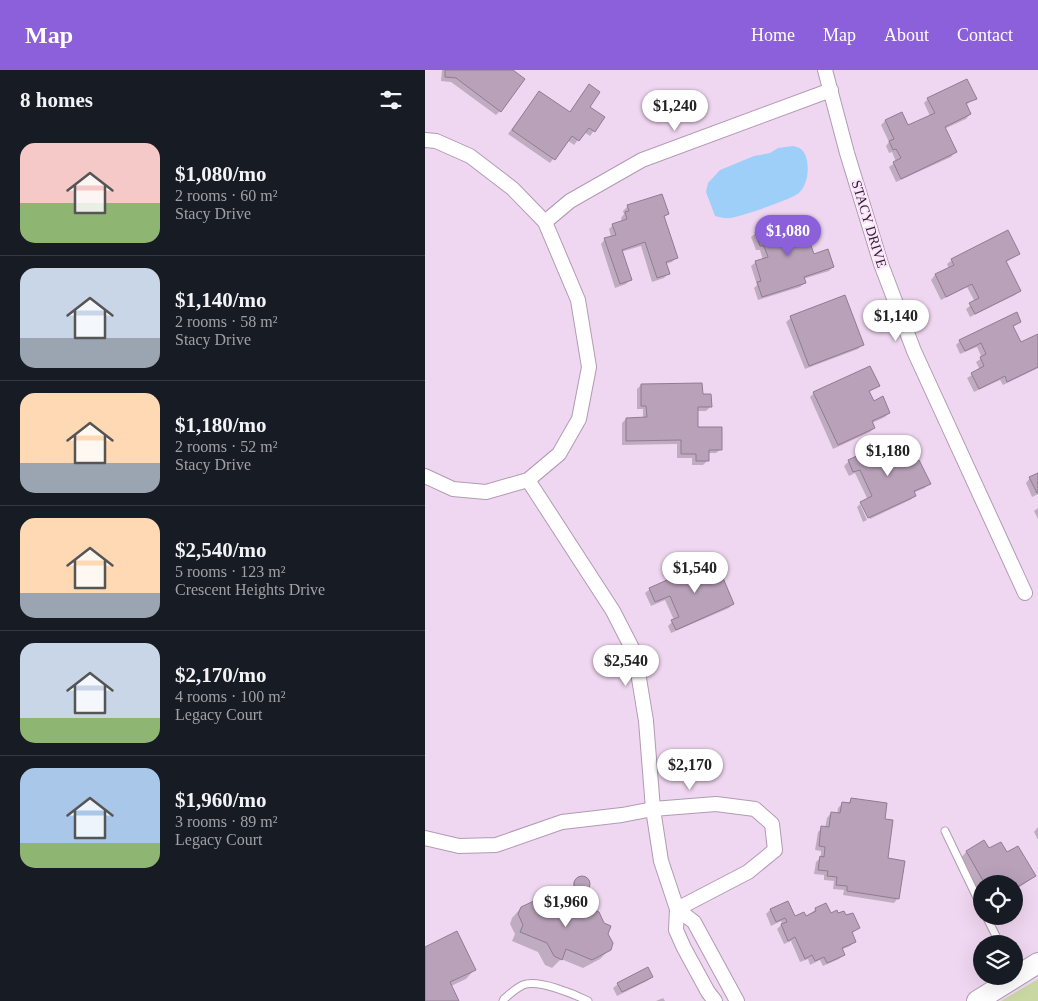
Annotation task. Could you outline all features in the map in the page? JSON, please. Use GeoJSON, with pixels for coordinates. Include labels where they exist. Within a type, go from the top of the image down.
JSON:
{"type":"FeatureCollection","features":[{"type":"Feature","properties":{"kind":"street","name":"STACY DRIVE"},"geometry":{"type":"LineString","coordinates":[[825,70],[847,153],[881,264],[897,307],[914,351],[1025,593]]}},
{"type":"Feature","properties":{"kind":"street"},"geometry":{"type":"LineString","coordinates":[[545,222],[569,201],[642,160],[831,90]]}},
{"type":"Feature","properties":{"kind":"street"},"geometry":{"type":"LineString","coordinates":[[425,140],[436,141],[470,156],[513,189],[545,222],[578,300],[589,367],[579,419],[559,454],[528,480],[486,492],[453,489],[425,476]]}},
{"type":"Feature","properties":{"kind":"street"},"geometry":{"type":"LineString","coordinates":[[528,480],[613,611],[635,654],[646,721],[653,809],[661,862],[677,909],[676,930],[696,970],[715,1001]]}},
{"type":"Feature","properties":{"kind":"street"},"geometry":{"type":"LineString","coordinates":[[425,838],[459,846],[496,845],[562,822],[622,815],[653,809],[716,804],[755,809],[772,824],[775,850],[748,872],[677,909]]}},
{"type":"Feature","properties":{"kind":"street"},"geometry":{"type":"LineString","coordinates":[[677,909],[694,922],[737,1001]]}},
{"type":"Feature","properties":{"kind":"street"},"geometry":{"type":"LineString","coordinates":[[696,970],[695,963],[699,958],[705,955],[715,959]]}},
{"type":"Feature","properties":{"kind":"street"},"geometry":{"type":"LineString","coordinates":[[1023,969],[1038,963]]}},
{"type":"Feature","properties":{"kind":"street"},"geometry":{"type":"LineString","coordinates":[[987,998],[1002,985]]}},
{"type":"Feature","properties":{"kind":"lane"},"geometry":{"type":"LineString","coordinates":[[945,831],[973,889]]}},
{"type":"Feature","properties":{"kind":"lane"},"geometry":{"type":"LineString","coordinates":[[503,1001],[525,984],[537,982],[588,1001]]}},
{"type":"Feature","properties":{"kind":"green space"},"geometry":{"type":"Polygon","coordinates":[[[1038,979],[1038,1001],[1001,1001],[1038,979]]]}},
{"type":"Feature","properties":{"kind":"water"},"geometry":{"type":"Polygon","coordinates":[[[793,146],[804,152],[808,165],[806,182],[799,193],[777,203],[736,217],[715,216],[706,192],[708,183],[720,170],[754,156],[770,153],[778,148],[793,146]]]}},
{"type":"Feature","properties":{"kind":"building"},"geometry":{"type":"Polygon","coordinates":[[[445,70],[513,70],[525,79],[501,112],[456,78],[445,77],[445,70]]]}},
{"type":"Feature","properties":{"kind":"building"},"geometry":{"type":"Polygon","coordinates":[[[967,79],[977,99],[966,103],[971,114],[945,127],[957,152],[901,179],[893,162],[901,158],[896,149],[893,150],[889,141],[894,139],[885,120],[902,112],[908,125],[935,113],[927,98],[967,79]]]}},
{"type":"Feature","properties":{"kind":"building"},"geometry":{"type":"Polygon","coordinates":[[[589,84],[600,92],[590,107],[605,117],[595,132],[589,128],[579,141],[572,136],[555,160],[512,130],[539,91],[570,112],[589,84]]]}},
{"type":"Feature","properties":{"kind":"building"},"geometry":{"type":"Polygon","coordinates":[[[662,194],[669,214],[664,216],[678,258],[666,262],[670,274],[657,278],[645,242],[622,250],[632,280],[620,284],[604,238],[616,235],[612,224],[627,219],[625,212],[629,211],[627,205],[662,194]]]}},
{"type":"Feature","properties":{"kind":"building"},"geometry":{"type":"Polygon","coordinates":[[[796,218],[798,222],[807,219],[811,233],[804,235],[807,244],[810,243],[814,254],[828,249],[834,267],[804,277],[806,283],[762,297],[757,282],[761,281],[755,261],[768,257],[764,246],[760,246],[755,232],[796,218]]]}},
{"type":"Feature","properties":{"kind":"building"},"geometry":{"type":"Polygon","coordinates":[[[1008,230],[1020,254],[1006,261],[1021,291],[975,314],[969,303],[979,298],[972,284],[946,297],[935,274],[954,265],[951,259],[1008,230]]]}},
{"type":"Feature","properties":{"kind":"building"},"geometry":{"type":"Polygon","coordinates":[[[845,295],[864,345],[809,366],[790,316],[845,295]]]}},
{"type":"Feature","properties":{"kind":"building"},"geometry":{"type":"Polygon","coordinates":[[[1017,312],[1021,322],[1013,326],[1021,342],[1038,334],[1038,367],[1007,382],[1005,376],[979,389],[971,373],[984,366],[980,357],[986,354],[981,343],[965,351],[959,340],[1017,312]]]}},
{"type":"Feature","properties":{"kind":"building"},"geometry":{"type":"Polygon","coordinates":[[[870,366],[880,386],[869,391],[874,401],[883,396],[890,413],[872,421],[875,428],[838,445],[813,392],[870,366]]]}},
{"type":"Feature","properties":{"kind":"building"},"geometry":{"type":"Polygon","coordinates":[[[702,383],[703,394],[711,394],[712,407],[698,407],[698,427],[722,427],[722,450],[709,450],[709,461],[696,461],[696,454],[681,454],[681,440],[626,441],[626,418],[647,417],[646,406],[641,406],[641,384],[702,383]]]}},
{"type":"Feature","properties":{"kind":"building"},"geometry":{"type":"Polygon","coordinates":[[[900,436],[907,451],[898,455],[904,467],[919,460],[931,484],[914,491],[916,496],[868,518],[860,502],[872,496],[860,470],[853,472],[848,460],[900,436]]]}},
{"type":"Feature","properties":{"kind":"building"},"geometry":{"type":"Polygon","coordinates":[[[1038,473],[1038,493],[1037,493],[1029,477],[1038,473]]]}},
{"type":"Feature","properties":{"kind":"building"},"geometry":{"type":"Polygon","coordinates":[[[715,559],[734,604],[676,630],[671,620],[679,617],[670,596],[655,602],[649,588],[715,559]]]}},
{"type":"Feature","properties":{"kind":"building"},"geometry":{"type":"Polygon","coordinates":[[[851,798],[887,803],[885,819],[893,820],[888,858],[905,861],[899,899],[847,891],[847,886],[836,885],[837,877],[827,876],[828,871],[818,870],[820,856],[824,857],[825,847],[819,846],[821,826],[829,827],[831,812],[840,813],[842,802],[850,803],[851,798]]]}},
{"type":"Feature","properties":{"kind":"building"},"geometry":{"type":"Polygon","coordinates":[[[984,840],[989,848],[1001,842],[1007,852],[1018,846],[1036,876],[1023,884],[1023,875],[980,875],[966,851],[984,840]]]}},
{"type":"Feature","properties":{"kind":"building"},"geometry":{"type":"Polygon","coordinates":[[[579,876],[585,876],[590,881],[588,890],[579,892],[574,887],[574,881],[579,876]]]}},
{"type":"Feature","properties":{"kind":"building"},"geometry":{"type":"Polygon","coordinates":[[[551,893],[557,896],[563,908],[573,903],[580,906],[583,912],[590,908],[599,912],[604,923],[611,926],[608,934],[613,943],[611,950],[592,960],[566,949],[562,960],[554,956],[547,943],[520,932],[523,925],[518,914],[521,907],[551,893]]]}},
{"type":"Feature","properties":{"kind":"building"},"geometry":{"type":"Polygon","coordinates":[[[788,901],[795,916],[804,912],[806,916],[816,911],[815,908],[826,903],[831,913],[837,910],[838,913],[844,911],[846,915],[853,913],[860,928],[852,932],[856,942],[842,948],[845,955],[827,963],[824,957],[815,961],[812,955],[805,959],[795,937],[788,941],[781,924],[787,922],[785,918],[776,922],[770,909],[788,901]]]}},
{"type":"Feature","properties":{"kind":"building"},"geometry":{"type":"Polygon","coordinates":[[[457,931],[476,970],[450,982],[459,1001],[425,1001],[425,947],[457,931]]]}},
{"type":"Feature","properties":{"kind":"building"},"geometry":{"type":"Polygon","coordinates":[[[648,967],[653,977],[622,992],[617,983],[648,967]]]}}]}
